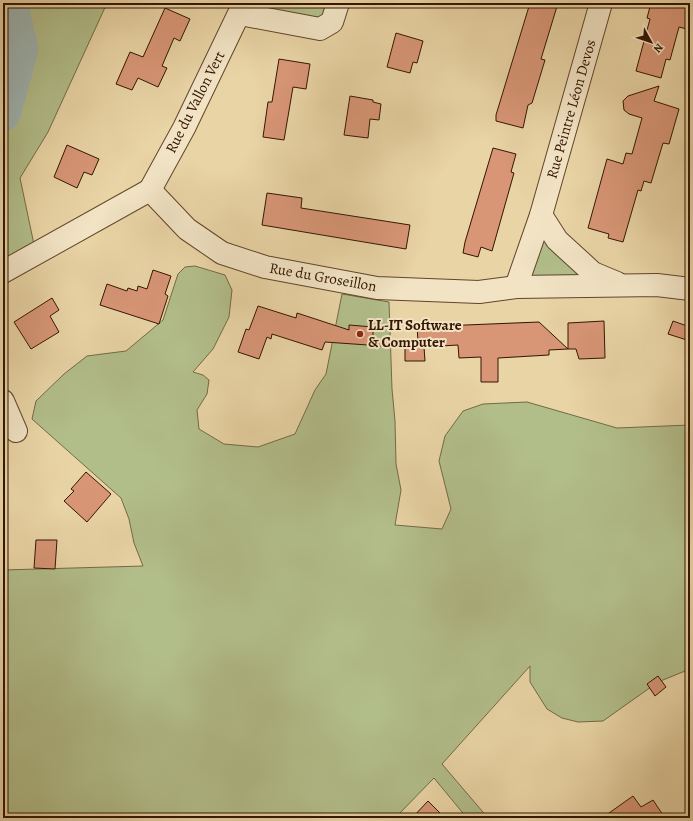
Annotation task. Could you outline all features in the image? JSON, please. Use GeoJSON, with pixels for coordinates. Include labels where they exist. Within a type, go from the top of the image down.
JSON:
{"type":"FeatureCollection","features":[{"type":"Feature","properties":{"kind":"street","name":"Rue du Vallon Vert"},"geometry":{"type":"LineString","coordinates":[[150,190],[184,128],[242,8],[320,29],[332,22],[338,3]]}},
{"type":"Feature","properties":{"kind":"street","name":"Rue Peintre Léon Devos"},"geometry":{"type":"LineString","coordinates":[[516,287],[541,215],[602,3]]}},
{"type":"Feature","properties":{"kind":"street"},"geometry":{"type":"LineString","coordinates":[[3,272],[150,190]]}},
{"type":"Feature","properties":{"kind":"street","name":"Rue du Groseillon"},"geometry":{"type":"LineString","coordinates":[[150,190],[187,229],[222,253],[265,267],[377,288],[479,292],[516,287],[657,285],[690,289]]}},
{"type":"Feature","properties":{"kind":"street"},"geometry":{"type":"LineString","coordinates":[[541,215],[557,240],[593,273],[624,285]]}},
{"type":"Feature","properties":{"kind":"street"},"geometry":{"type":"LineString","coordinates":[[3,401],[16,430]]}},
{"type":"Feature","properties":{"kind":"green space"},"geometry":{"type":"Polygon","coordinates":[[[3,3],[107,3],[48,132],[20,178],[36,254],[3,272],[3,3]]]}},
{"type":"Feature","properties":{"kind":"green space"},"geometry":{"type":"Polygon","coordinates":[[[244,3],[338,3],[320,29],[244,3]]]}},
{"type":"Feature","properties":{"kind":"green space"},"geometry":{"type":"Polygon","coordinates":[[[545,237],[590,275],[538,287],[529,275],[545,237]]]}},
{"type":"Feature","properties":{"kind":"green space"},"geometry":{"type":"Polygon","coordinates":[[[195,266],[225,275],[232,290],[229,317],[213,349],[193,372],[203,375],[209,380],[207,394],[197,410],[199,429],[224,444],[258,447],[295,434],[315,390],[326,374],[342,294],[389,302],[396,464],[401,490],[395,525],[442,529],[451,509],[439,461],[445,436],[463,411],[483,404],[527,402],[617,428],[690,425],[690,669],[658,682],[603,721],[578,722],[562,718],[547,709],[530,682],[530,666],[442,764],[488,818],[467,818],[434,778],[395,818],[3,818],[3,570],[143,566],[134,543],[129,519],[121,498],[32,419],[36,401],[64,374],[87,356],[126,351],[163,320],[178,274],[185,267],[195,266]]]}},
{"type":"Feature","properties":{"kind":"building"},"geometry":{"type":"Polygon","coordinates":[[[530,3],[558,3],[541,59],[545,60],[532,103],[528,105],[523,128],[496,121],[496,115],[530,3]]]}},
{"type":"Feature","properties":{"kind":"building"},"geometry":{"type":"Polygon","coordinates":[[[651,3],[690,3],[690,19],[687,29],[679,27],[670,60],[666,59],[661,78],[636,71],[650,19],[647,18],[651,3]]]}},
{"type":"Feature","properties":{"kind":"building"},"geometry":{"type":"Polygon","coordinates":[[[165,8],[190,19],[180,41],[174,38],[162,66],[167,68],[158,87],[138,78],[132,90],[116,84],[130,52],[143,57],[165,8]]]}},
{"type":"Feature","properties":{"kind":"building"},"geometry":{"type":"Polygon","coordinates":[[[396,33],[423,41],[417,63],[413,62],[410,73],[387,67],[396,33]]]}},
{"type":"Feature","properties":{"kind":"building"},"geometry":{"type":"Polygon","coordinates":[[[279,59],[310,64],[306,89],[293,87],[284,140],[263,137],[268,102],[272,102],[279,59]]]}},
{"type":"Feature","properties":{"kind":"building"},"geometry":{"type":"Polygon","coordinates":[[[659,86],[654,101],[679,109],[669,144],[663,143],[651,183],[644,181],[641,191],[638,190],[623,242],[608,238],[609,234],[588,228],[607,159],[623,164],[626,153],[632,154],[642,118],[629,114],[624,110],[623,101],[628,96],[659,86]]]}},
{"type":"Feature","properties":{"kind":"building"},"geometry":{"type":"Polygon","coordinates":[[[350,96],[373,100],[373,102],[381,104],[379,120],[370,119],[368,138],[344,135],[350,96]]]}},
{"type":"Feature","properties":{"kind":"building"},"geometry":{"type":"Polygon","coordinates":[[[67,145],[99,159],[92,175],[84,172],[77,188],[54,177],[67,145]]]}},
{"type":"Feature","properties":{"kind":"building"},"geometry":{"type":"Polygon","coordinates":[[[493,148],[516,154],[511,172],[514,173],[492,251],[481,247],[478,257],[463,253],[493,148]]]}},
{"type":"Feature","properties":{"kind":"building"},"geometry":{"type":"Polygon","coordinates":[[[267,193],[302,198],[301,208],[410,225],[406,249],[262,225],[267,193]]]}},
{"type":"Feature","properties":{"kind":"building"},"geometry":{"type":"Polygon","coordinates":[[[153,270],[171,276],[165,294],[168,296],[159,324],[100,305],[107,284],[127,291],[128,288],[137,291],[138,286],[147,289],[153,270]]]}},
{"type":"Feature","properties":{"kind":"building"},"geometry":{"type":"Polygon","coordinates":[[[52,298],[59,310],[50,316],[59,332],[31,349],[14,322],[52,298]]]}},
{"type":"Feature","properties":{"kind":"building"},"geometry":{"type":"Polygon","coordinates":[[[258,306],[296,318],[297,313],[349,330],[349,325],[373,327],[373,338],[382,341],[382,346],[325,342],[322,350],[272,334],[271,339],[267,337],[259,359],[238,352],[246,329],[249,330],[258,306]]]}},
{"type":"Feature","properties":{"kind":"building"},"geometry":{"type":"Polygon","coordinates":[[[604,321],[605,358],[579,359],[576,349],[568,349],[568,323],[604,321]]]}},
{"type":"Feature","properties":{"kind":"building"},"geometry":{"type":"Polygon","coordinates":[[[673,321],[690,327],[690,341],[668,334],[673,321]]]}},
{"type":"Feature","properties":{"kind":"building"},"geometry":{"type":"Polygon","coordinates":[[[539,322],[568,349],[549,350],[549,355],[498,358],[498,382],[481,382],[481,357],[459,358],[458,345],[424,347],[425,361],[405,361],[405,342],[418,341],[417,327],[539,322]]]}},
{"type":"Feature","properties":{"kind":"building"},"geometry":{"type":"Polygon","coordinates":[[[86,472],[111,494],[87,522],[64,501],[74,491],[71,489],[86,472]]]}},
{"type":"Feature","properties":{"kind":"building"},"geometry":{"type":"Polygon","coordinates":[[[36,540],[57,540],[55,569],[34,568],[36,540]]]}},
{"type":"Feature","properties":{"kind":"building"},"geometry":{"type":"Polygon","coordinates":[[[658,676],[666,687],[655,696],[647,684],[658,676]]]}},
{"type":"Feature","properties":{"kind":"building"},"geometry":{"type":"Polygon","coordinates":[[[633,796],[641,807],[653,800],[665,818],[602,818],[633,796]]]}},
{"type":"Feature","properties":{"kind":"building"},"geometry":{"type":"Polygon","coordinates":[[[428,801],[445,818],[412,818],[428,801]]]}},
{"type":"Feature","properties":{"kind":"waterway"},"geometry":{"type":"LineString","coordinates":[[3,115],[22,49],[11,3]]}},
{"type":"Feature","properties":{"kind":"place","name":"LL-IT Software & Computer"},"geometry":{"type":"Point","coordinates":[360,334]}}]}
